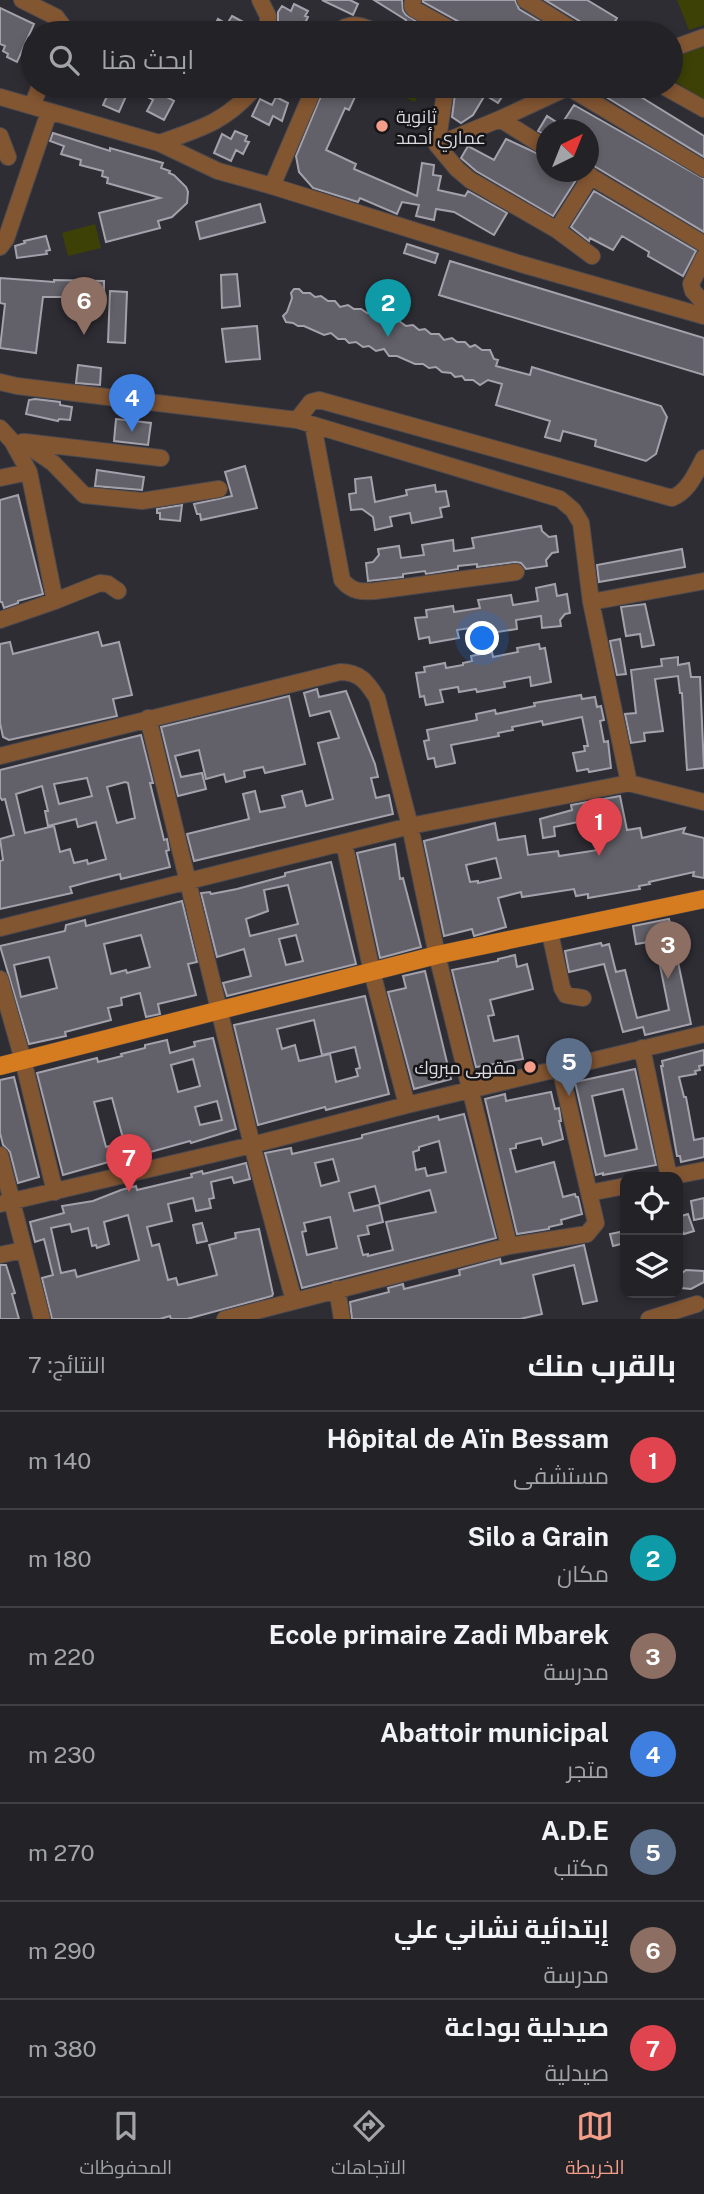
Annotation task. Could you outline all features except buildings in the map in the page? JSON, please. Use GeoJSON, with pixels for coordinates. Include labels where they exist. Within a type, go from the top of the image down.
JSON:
{"type":"FeatureCollection","features":[{"type":"Feature","properties":{"kind":"main road"},"geometry":{"type":"LineString","coordinates":[[0,1066],[437,955],[704,900]]}},
{"type":"Feature","properties":{"kind":"street"},"geometry":{"type":"LineString","coordinates":[[22,0],[59,21]]}},
{"type":"Feature","properties":{"kind":"street"},"geometry":{"type":"LineString","coordinates":[[260,0],[268,21]]}},
{"type":"Feature","properties":{"kind":"street"},"geometry":{"type":"LineString","coordinates":[[413,0],[414,9],[436,21]]}},
{"type":"Feature","properties":{"kind":"street"},"geometry":{"type":"LineString","coordinates":[[525,0],[559,21]]}},
{"type":"Feature","properties":{"kind":"street"},"geometry":{"type":"LineString","coordinates":[[683,45],[704,37]]}},
{"type":"Feature","properties":{"kind":"street"},"geometry":{"type":"LineString","coordinates":[[0,97],[159,144],[218,171],[521,264],[704,316]]}},
{"type":"Feature","properties":{"kind":"street"},"geometry":{"type":"LineString","coordinates":[[683,97],[704,109]]}},
{"type":"Feature","properties":{"kind":"street"},"geometry":{"type":"LineString","coordinates":[[32,106],[35,98]]}},
{"type":"Feature","properties":{"kind":"street"},"geometry":{"type":"LineString","coordinates":[[159,144],[221,119],[246,98]]}},
{"type":"Feature","properties":{"kind":"street"},"geometry":{"type":"LineString","coordinates":[[272,186],[310,98]]}},
{"type":"Feature","properties":{"kind":"street"},"geometry":{"type":"LineString","coordinates":[[444,98],[437,145],[457,169],[470,180],[557,230],[592,256]]}},
{"type":"Feature","properties":{"kind":"street"},"geometry":{"type":"LineString","coordinates":[[437,145],[500,119],[541,98]]}},
{"type":"Feature","properties":{"kind":"street"},"geometry":{"type":"LineString","coordinates":[[582,98],[704,169]]}},
{"type":"Feature","properties":{"kind":"street"},"geometry":{"type":"LineString","coordinates":[[0,247],[6,239],[49,112]]}},
{"type":"Feature","properties":{"kind":"street"},"geometry":{"type":"LineString","coordinates":[[500,119],[536,141]]}},
{"type":"Feature","properties":{"kind":"street"},"geometry":{"type":"LineString","coordinates":[[0,136],[8,157]]}},
{"type":"Feature","properties":{"kind":"street"},"geometry":{"type":"LineString","coordinates":[[599,181],[704,244]]}},
{"type":"Feature","properties":{"kind":"street"},"geometry":{"type":"LineString","coordinates":[[557,230],[583,182]]}},
{"type":"Feature","properties":{"kind":"street"},"geometry":{"type":"LineString","coordinates":[[704,257],[691,284],[693,291],[704,303]]}},
{"type":"Feature","properties":{"kind":"street"},"geometry":{"type":"LineString","coordinates":[[0,382],[305,423],[560,499],[573,510],[581,523],[591,602],[629,783]]}},
{"type":"Feature","properties":{"kind":"street"},"geometry":{"type":"LineString","coordinates":[[516,572],[388,590],[356,592],[347,587],[342,580],[305,423],[311,402],[318,400],[671,498],[680,495],[688,487],[704,458]]}},
{"type":"Feature","properties":{"kind":"street"},"geometry":{"type":"LineString","coordinates":[[0,428],[53,463],[84,495],[142,500],[219,489]]}},
{"type":"Feature","properties":{"kind":"street"},"geometry":{"type":"LineString","coordinates":[[17,441],[161,458]]}},
{"type":"Feature","properties":{"kind":"street"},"geometry":{"type":"LineString","coordinates":[[17,441],[29,472],[55,601]]}},
{"type":"Feature","properties":{"kind":"street"},"geometry":{"type":"LineString","coordinates":[[0,478],[29,472]]}},
{"type":"Feature","properties":{"kind":"street"},"geometry":{"type":"LineString","coordinates":[[591,602],[704,581]]}},
{"type":"Feature","properties":{"kind":"street"},"geometry":{"type":"LineString","coordinates":[[0,620],[100,583],[108,584],[118,591]]}},
{"type":"Feature","properties":{"kind":"street"},"geometry":{"type":"LineString","coordinates":[[0,756],[340,672],[359,675],[367,682],[377,698],[410,826],[437,955],[509,1246]]}},
{"type":"Feature","properties":{"kind":"street"},"geometry":{"type":"LineString","coordinates":[[148,718],[252,1145],[294,1301]]}},
{"type":"Feature","properties":{"kind":"street"},"geometry":{"type":"LineString","coordinates":[[0,928],[410,826],[629,783],[704,802]]}},
{"type":"Feature","properties":{"kind":"street"},"geometry":{"type":"LineString","coordinates":[[344,843],[372,972],[407,1105]]}},
{"type":"Feature","properties":{"kind":"street"},"geometry":{"type":"LineString","coordinates":[[550,933],[562,988],[566,995],[583,998]]}},
{"type":"Feature","properties":{"kind":"street"},"geometry":{"type":"LineString","coordinates":[[0,979],[55,1192]]}},
{"type":"Feature","properties":{"kind":"street"},"geometry":{"type":"LineString","coordinates":[[6,1203],[704,1034]]}},
{"type":"Feature","properties":{"kind":"street"},"geometry":{"type":"LineString","coordinates":[[642,1048],[668,1172]]}},
{"type":"Feature","properties":{"kind":"street"},"geometry":{"type":"LineString","coordinates":[[225,1319],[509,1246],[587,1234],[597,1223],[560,1068]]}},
{"type":"Feature","properties":{"kind":"street"},"geometry":{"type":"LineString","coordinates":[[0,1155],[6,1203],[23,1250],[42,1319]]}},
{"type":"Feature","properties":{"kind":"street"},"geometry":{"type":"LineString","coordinates":[[683,1174],[704,1170]]}},
{"type":"Feature","properties":{"kind":"street"},"geometry":{"type":"LineString","coordinates":[[589,1193],[620,1187]]}},
{"type":"Feature","properties":{"kind":"street"},"geometry":{"type":"LineString","coordinates":[[0,1255],[23,1250]]}},
{"type":"Feature","properties":{"kind":"street"},"geometry":{"type":"LineString","coordinates":[[337,1289],[342,1319]]}},
{"type":"Feature","properties":{"kind":"street"},"geometry":{"type":"LineString","coordinates":[[649,1319],[697,1304]]}},
{"type":"Feature","properties":{"kind":"shaded area"},"geometry":{"type":"Polygon","coordinates":[[[677,0],[704,0],[704,25],[689,30],[677,0]]]}},
{"type":"Feature","properties":{"kind":"shaded area"},"geometry":{"type":"Polygon","coordinates":[[[704,46],[704,100],[683,87],[683,54],[704,46]]]}},
{"type":"Feature","properties":{"kind":"shaded area"},"geometry":{"type":"Polygon","coordinates":[[[95,224],[101,248],[68,256],[62,233],[95,224]]]}},
{"type":"Feature","properties":{"kind":"place","name":"ثانوية عماري أحمد"},"geometry":{"type":"Point","coordinates":[382,126]}},
{"type":"Feature","properties":{"kind":"place","name":"إبتدائية نشاني علي"},"geometry":{"type":"Point","coordinates":[84,335]}},
{"type":"Feature","properties":{"kind":"place","name":"Silo a Grain"},"geometry":{"type":"Point","coordinates":[388,337]}},
{"type":"Feature","properties":{"kind":"place","name":"Abattoir municipal"},"geometry":{"type":"Point","coordinates":[132,432]}},
{"type":"Feature","properties":{"kind":"place","name":"Hôpital de Aïn Bessam"},"geometry":{"type":"Point","coordinates":[599,856]}},
{"type":"Feature","properties":{"kind":"place","name":"Ecole primaire Zadi Mbarek"},"geometry":{"type":"Point","coordinates":[668,979]}},
{"type":"Feature","properties":{"kind":"place","name":"مقهى مبروك"},"geometry":{"type":"Point","coordinates":[530,1067]}},
{"type":"Feature","properties":{"kind":"place","name":"A.D.E"},"geometry":{"type":"Point","coordinates":[569,1096]}},
{"type":"Feature","properties":{"kind":"place","name":"صيدلية بوداعة"},"geometry":{"type":"Point","coordinates":[129,1192]}}]}
